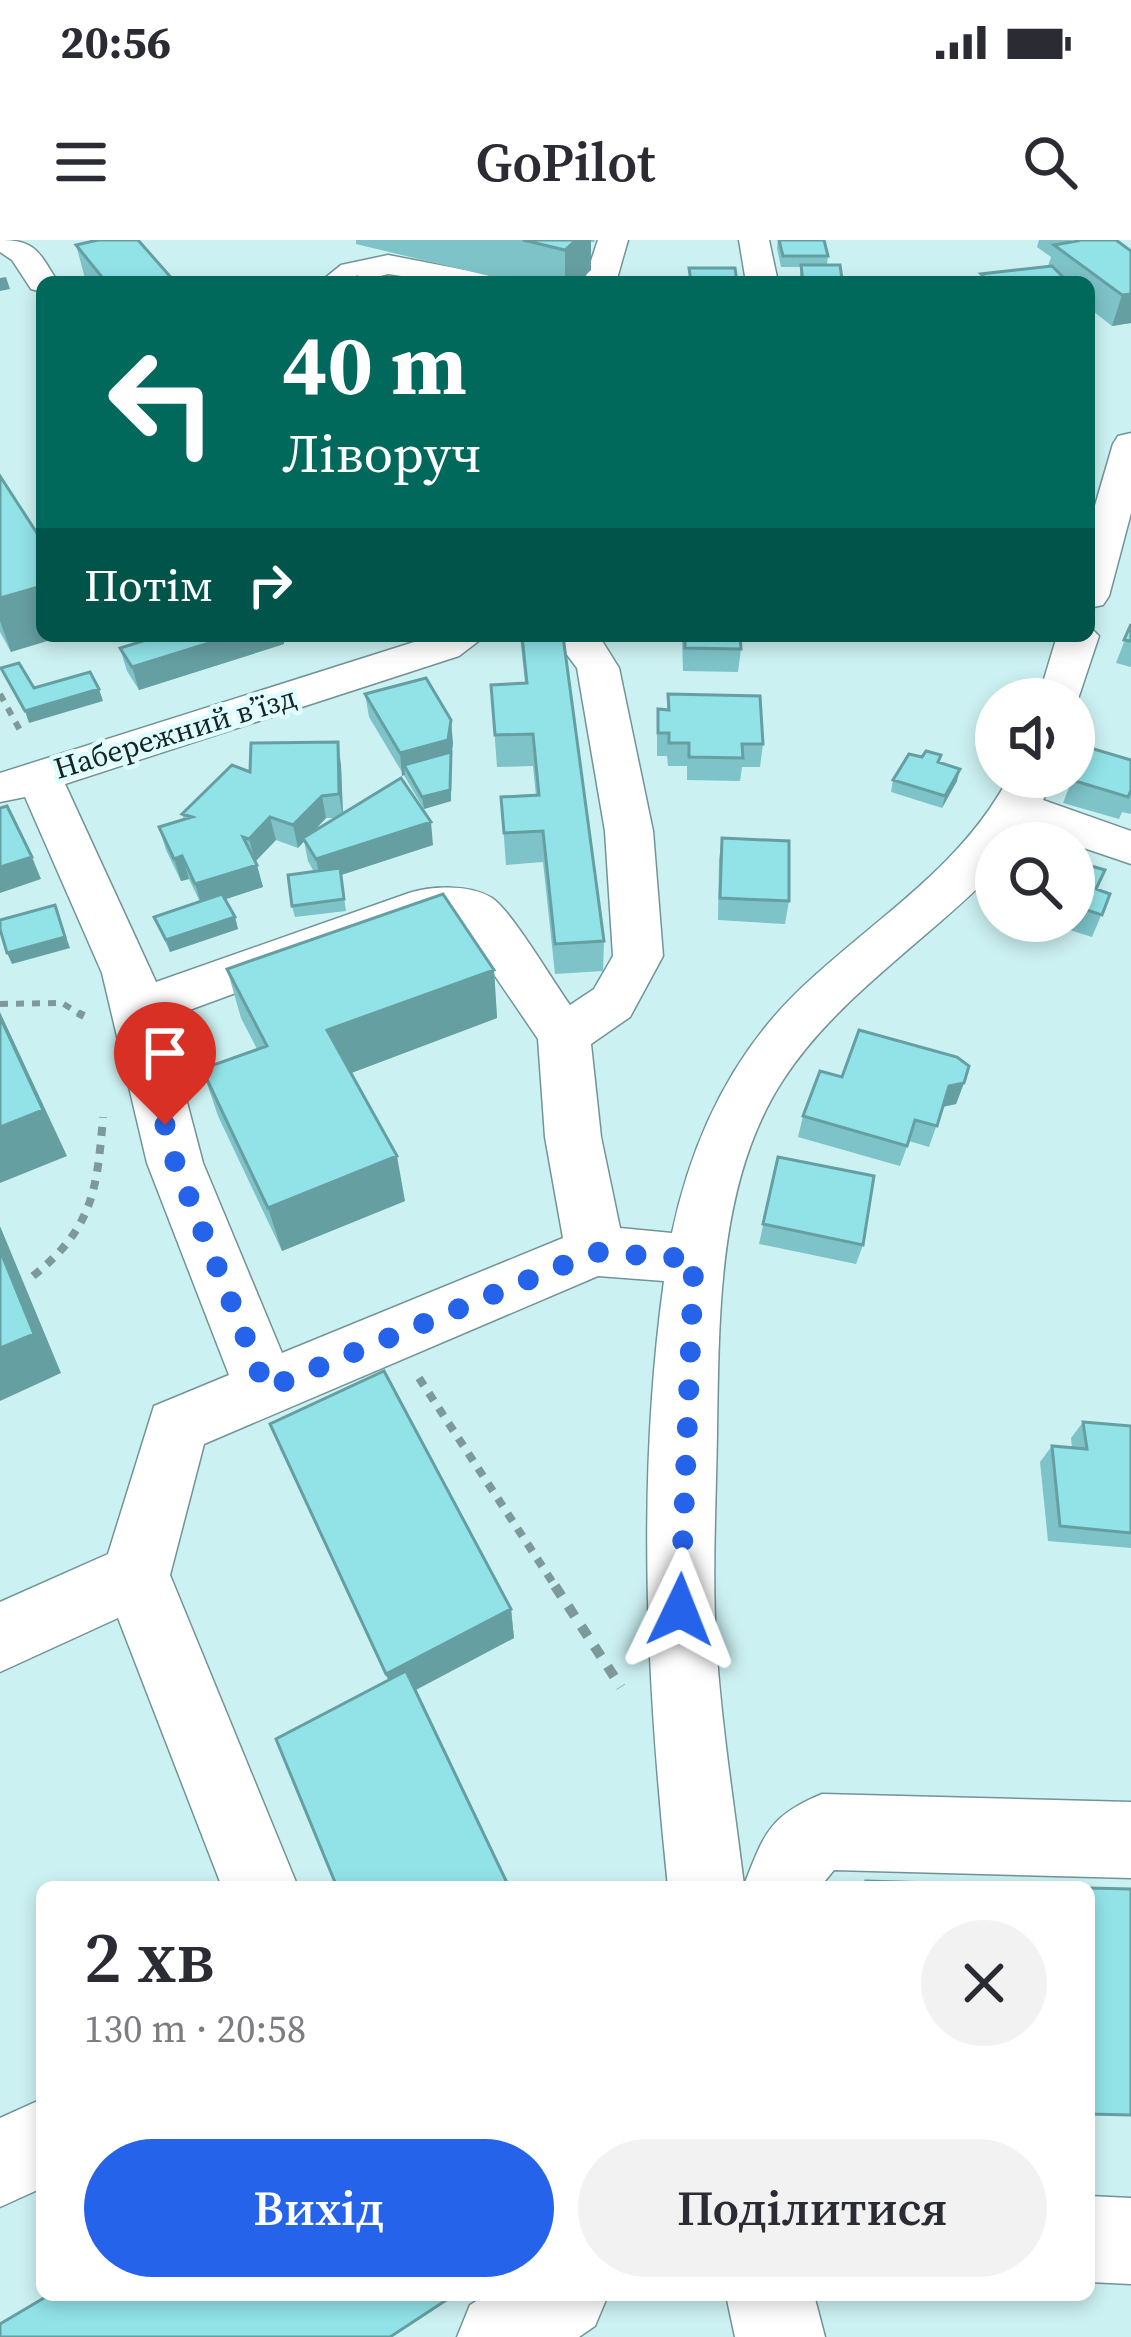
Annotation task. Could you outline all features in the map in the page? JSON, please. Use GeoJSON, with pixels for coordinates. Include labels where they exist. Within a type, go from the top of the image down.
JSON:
{"type":"FeatureCollection","features":[{"type":"Feature","properties":{"kind":"street"},"geometry":{"type":"LineString","coordinates":[[3,240],[24,254],[37,276]]}},
{"type":"Feature","properties":{"kind":"street"},"geometry":{"type":"LineString","coordinates":[[603,276],[613,240]]}},
{"type":"Feature","properties":{"kind":"street"},"geometry":{"type":"LineString","coordinates":[[754,240],[761,276]]}},
{"type":"Feature","properties":{"kind":"street"},"geometry":{"type":"LineString","coordinates":[[345,276],[382,262],[451,276]]}},
{"type":"Feature","properties":{"kind":"street"},"geometry":{"type":"LineString","coordinates":[[1105,582],[1131,444]]}},
{"type":"Feature","properties":{"kind":"street"},"geometry":{"type":"LineString","coordinates":[[322,642],[349,678]]}},
{"type":"Feature","properties":{"kind":"street","name":"Набережний в’їзд"},"geometry":{"type":"LineString","coordinates":[[16,764],[349,678],[453,642]]}},
{"type":"Feature","properties":{"kind":"street"},"geometry":{"type":"LineString","coordinates":[[563,1036],[612,1003],[638,956],[629,831],[598,668],[581,642]]}},
{"type":"Feature","properties":{"kind":"street"},"geometry":{"type":"LineString","coordinates":[[1066,678],[1076,642]]}},
{"type":"Feature","properties":{"kind":"street"},"geometry":{"type":"LineString","coordinates":[[16,764],[128,973],[114,1008],[266,1389]]}},
{"type":"Feature","properties":{"kind":"street"},"geometry":{"type":"LineString","coordinates":[[705,1881],[680,1610],[694,1259],[718,1164],[763,1067],[810,1011],[982,854],[1022,798]]}},
{"type":"Feature","properties":{"kind":"street"},"geometry":{"type":"LineString","coordinates":[[1036,798],[1131,848]]}},
{"type":"Feature","properties":{"kind":"street"},"geometry":{"type":"LineString","coordinates":[[114,1008],[425,905],[476,911],[563,1036],[573,1137],[595,1252]]}},
{"type":"Feature","properties":{"kind":"street"},"geometry":{"type":"LineString","coordinates":[[258,1881],[136,1575],[177,1426],[595,1252],[694,1259]]}},
{"type":"Feature","properties":{"kind":"street"},"geometry":{"type":"LineString","coordinates":[[0,1638],[136,1575]]}},
{"type":"Feature","properties":{"kind":"street"},"geometry":{"type":"LineString","coordinates":[[784,1881],[795,1852],[822,1832],[1131,1840]]}},
{"type":"Feature","properties":{"kind":"street"},"geometry":{"type":"LineString","coordinates":[[0,2164],[36,2144]]}},
{"type":"Feature","properties":{"kind":"street"},"geometry":{"type":"LineString","coordinates":[[1095,2239],[1131,2240]]}},
{"type":"Feature","properties":{"kind":"street"},"geometry":{"type":"LineString","coordinates":[[502,2337],[555,2301]]}},
{"type":"Feature","properties":{"kind":"street"},"geometry":{"type":"LineString","coordinates":[[771,2301],[780,2337]]}},
{"type":"Feature","properties":{"kind":"path"},"geometry":{"type":"LineString","coordinates":[[0,694],[16,764]]}},
{"type":"Feature","properties":{"kind":"path"},"geometry":{"type":"LineString","coordinates":[[0,1002],[62,1003],[96,1023],[114,1008]]}},
{"type":"Feature","properties":{"kind":"path"},"geometry":{"type":"LineString","coordinates":[[32,1276],[64,1253],[92,1213],[103,1096]]}},
{"type":"Feature","properties":{"kind":"path"},"geometry":{"type":"LineString","coordinates":[[392,1336],[622,1689]]}},
{"type":"Feature","properties":{"kind":"building"},"geometry":{"type":"Polygon","coordinates":[[[138,240],[170,276],[101,276],[76,245],[138,240]]]}},
{"type":"Feature","properties":{"kind":"building"},"geometry":{"type":"Polygon","coordinates":[[[523,240],[576,240],[565,250],[523,240]]]}},
{"type":"Feature","properties":{"kind":"building"},"geometry":{"type":"Polygon","coordinates":[[[779,240],[824,240],[828,256],[783,256],[779,240]]]}},
{"type":"Feature","properties":{"kind":"building"},"geometry":{"type":"Polygon","coordinates":[[[1116,240],[1131,251],[1131,294],[1122,295],[1054,245],[1116,240]]]}},
{"type":"Feature","properties":{"kind":"building"},"geometry":{"type":"Polygon","coordinates":[[[801,265],[840,265],[842,276],[802,276],[801,265]]]}},
{"type":"Feature","properties":{"kind":"building"},"geometry":{"type":"Polygon","coordinates":[[[1052,266],[1062,276],[983,276],[1052,266]]]}},
{"type":"Feature","properties":{"kind":"building"},"geometry":{"type":"Polygon","coordinates":[[[689,268],[735,268],[736,276],[690,276],[689,268]]]}},
{"type":"Feature","properties":{"kind":"building"},"geometry":{"type":"Polygon","coordinates":[[[0,476],[36,532],[36,588],[0,598],[0,476]]]}},
{"type":"Feature","properties":{"kind":"building"},"geometry":{"type":"Polygon","coordinates":[[[140,642],[213,642],[132,667],[120,648],[140,642]]]}},
{"type":"Feature","properties":{"kind":"building"},"geometry":{"type":"Polygon","coordinates":[[[523,642],[564,642],[604,941],[555,944],[543,831],[504,833],[501,797],[539,795],[533,734],[495,735],[491,685],[527,683],[523,642]]]}},
{"type":"Feature","properties":{"kind":"building"},"geometry":{"type":"Polygon","coordinates":[[[685,642],[740,642],[741,649],[685,648],[685,642]]]}},
{"type":"Feature","properties":{"kind":"building"},"geometry":{"type":"Polygon","coordinates":[[[19,663],[34,688],[90,672],[99,689],[25,711],[1,668],[19,663]]]}},
{"type":"Feature","properties":{"kind":"building"},"geometry":{"type":"Polygon","coordinates":[[[426,678],[451,720],[448,740],[400,753],[365,694],[426,678]]]}},
{"type":"Feature","properties":{"kind":"building"},"geometry":{"type":"Polygon","coordinates":[[[668,694],[760,696],[763,744],[742,744],[743,758],[689,757],[689,743],[669,743],[669,733],[658,733],[658,709],[669,710],[668,694]]]}},
{"type":"Feature","properties":{"kind":"building"},"geometry":{"type":"Polygon","coordinates":[[[338,742],[339,794],[322,796],[293,825],[270,817],[249,839],[243,837],[257,865],[195,884],[182,856],[174,859],[159,827],[192,817],[182,814],[232,765],[250,772],[251,743],[338,742]]]}},
{"type":"Feature","properties":{"kind":"building"},"geometry":{"type":"Polygon","coordinates":[[[1095,749],[1131,760],[1128,797],[1095,787],[1095,749]]]}},
{"type":"Feature","properties":{"kind":"building"},"geometry":{"type":"Polygon","coordinates":[[[926,751],[941,755],[938,762],[960,769],[945,796],[893,780],[909,754],[922,757],[926,751]]]}},
{"type":"Feature","properties":{"kind":"building"},"geometry":{"type":"Polygon","coordinates":[[[451,752],[450,790],[422,797],[404,765],[451,752]]]}},
{"type":"Feature","properties":{"kind":"building"},"geometry":{"type":"Polygon","coordinates":[[[401,778],[431,822],[316,859],[303,838],[401,778]]]}},
{"type":"Feature","properties":{"kind":"building"},"geometry":{"type":"Polygon","coordinates":[[[7,806],[32,857],[0,867],[0,808],[7,806]]]}},
{"type":"Feature","properties":{"kind":"building"},"geometry":{"type":"Polygon","coordinates":[[[722,838],[789,841],[789,901],[720,898],[722,838]]]}},
{"type":"Feature","properties":{"kind":"building"},"geometry":{"type":"Polygon","coordinates":[[[1095,867],[1105,870],[1096,889],[1110,894],[1102,915],[1095,913],[1095,867]]]}},
{"type":"Feature","properties":{"kind":"building"},"geometry":{"type":"Polygon","coordinates":[[[340,868],[344,899],[292,906],[288,875],[340,868]]]}},
{"type":"Feature","properties":{"kind":"building"},"geometry":{"type":"Polygon","coordinates":[[[222,894],[235,917],[166,940],[154,917],[222,894]]]}},
{"type":"Feature","properties":{"kind":"building"},"geometry":{"type":"Polygon","coordinates":[[[443,894],[494,970],[327,1030],[397,1156],[268,1208],[202,1069],[267,1046],[227,969],[443,894]]]}},
{"type":"Feature","properties":{"kind":"building"},"geometry":{"type":"Polygon","coordinates":[[[55,905],[65,937],[7,953],[0,920],[55,905]]]}},
{"type":"Feature","properties":{"kind":"building"},"geometry":{"type":"Polygon","coordinates":[[[0,1017],[43,1110],[0,1127],[0,1017]]]}},
{"type":"Feature","properties":{"kind":"building"},"geometry":{"type":"Polygon","coordinates":[[[859,1030],[957,1057],[969,1066],[964,1083],[949,1086],[937,1126],[915,1120],[907,1146],[803,1116],[820,1071],[842,1077],[859,1030]]]}},
{"type":"Feature","properties":{"kind":"building"},"geometry":{"type":"Polygon","coordinates":[[[778,1157],[874,1176],[863,1245],[763,1224],[778,1157]]]}},
{"type":"Feature","properties":{"kind":"building"},"geometry":{"type":"Polygon","coordinates":[[[0,1250],[34,1334],[0,1348],[0,1250]]]}},
{"type":"Feature","properties":{"kind":"building"},"geometry":{"type":"Polygon","coordinates":[[[384,1371],[511,1609],[386,1674],[270,1424],[384,1371]]]}},
{"type":"Feature","properties":{"kind":"building"},"geometry":{"type":"Polygon","coordinates":[[[1083,1422],[1131,1426],[1131,1533],[1060,1526],[1052,1446],[1087,1449],[1083,1422]]]}},
{"type":"Feature","properties":{"kind":"building"},"geometry":{"type":"Polygon","coordinates":[[[406,1671],[506,1881],[335,1881],[276,1739],[406,1671]]]}},
{"type":"Feature","properties":{"kind":"building"},"geometry":{"type":"Polygon","coordinates":[[[1095,1888],[1131,1889],[1131,2115],[1095,2114],[1095,1888]]]}},
{"type":"Feature","properties":{"kind":"building"},"geometry":{"type":"Polygon","coordinates":[[[39,2301],[445,2301],[390,2337],[0,2337],[0,2324],[39,2301]]]}},
{"type":"Feature","properties":{"kind":"route"},"geometry":{"type":"LineString","coordinates":[[165,1125],[175,1162],[266,1389],[595,1252],[694,1259],[680,1610]]}}]}
